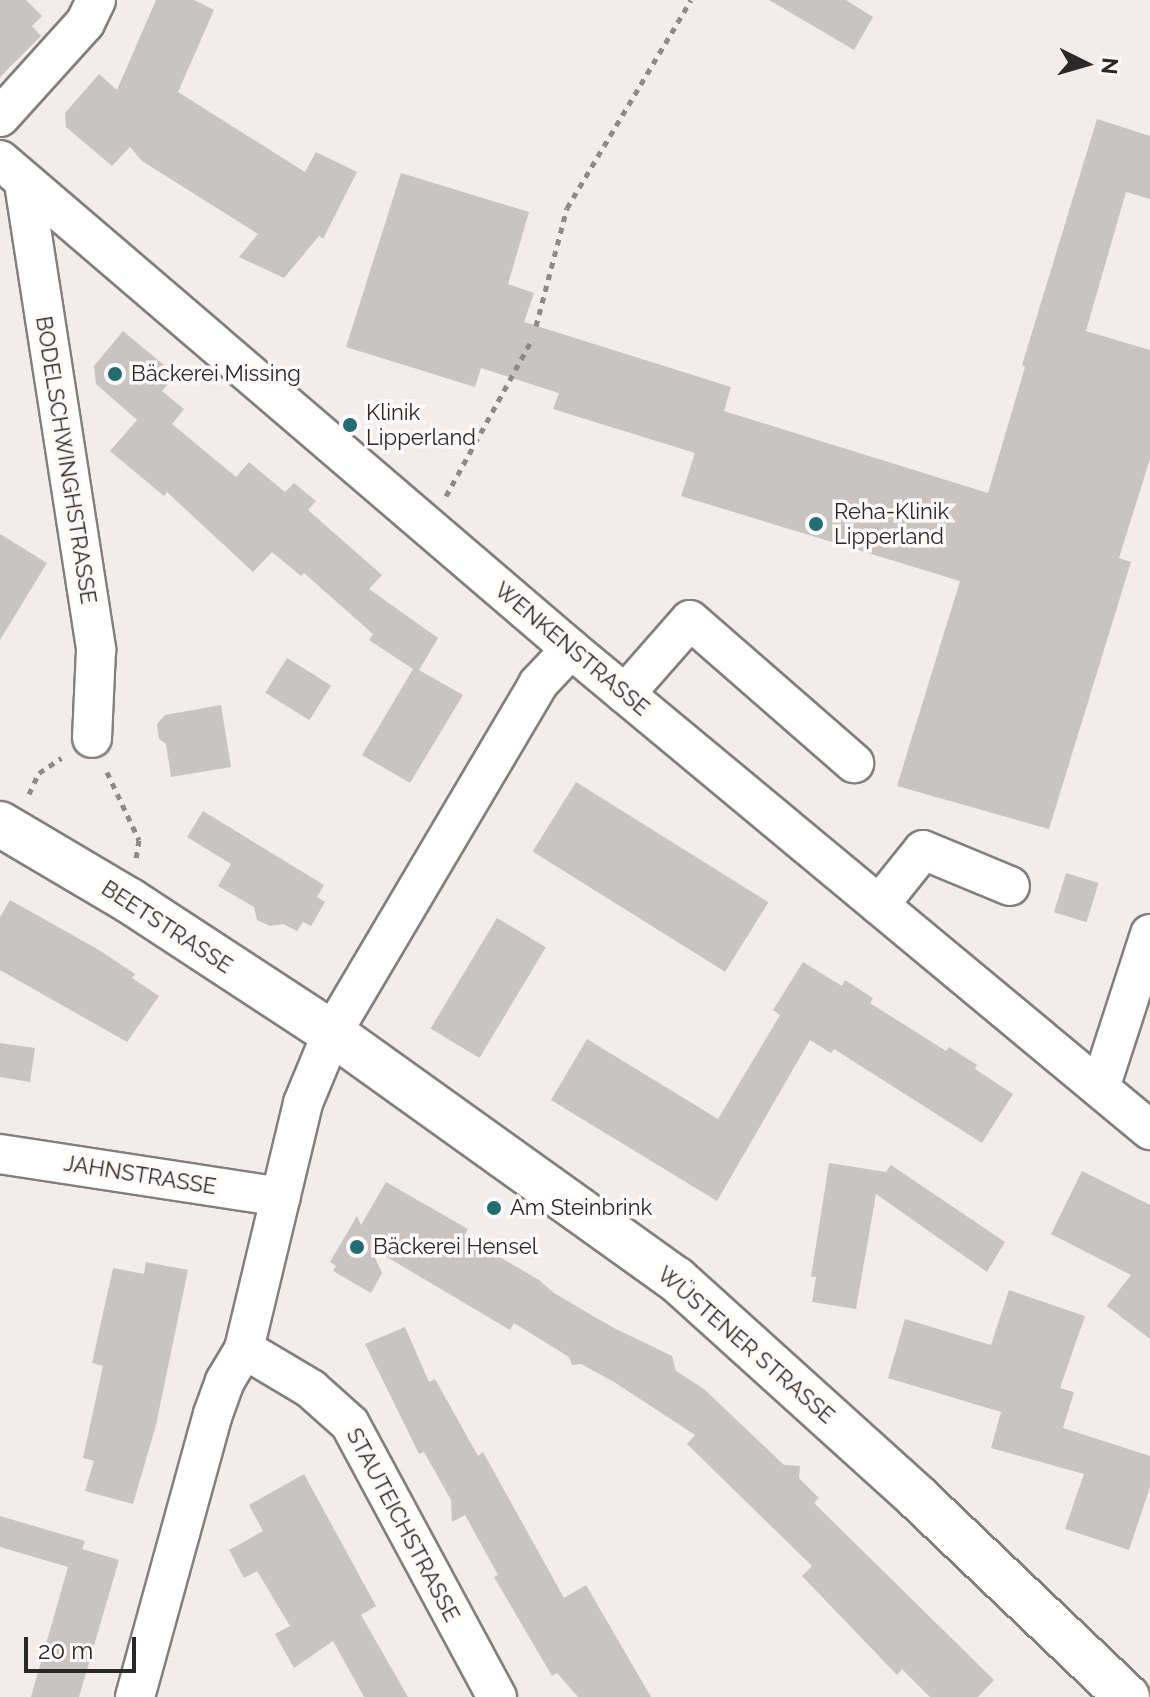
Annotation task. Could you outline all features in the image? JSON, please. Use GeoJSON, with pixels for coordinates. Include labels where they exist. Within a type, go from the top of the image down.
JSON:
{"type":"FeatureCollection","features":[{"type":"Feature","properties":{"kind":"main road","name":"BEETSTRASSE"},"geometry":{"type":"LineString","coordinates":[[0,824],[130,901],[332,1033]]}},
{"type":"Feature","properties":{"kind":"main road","name":"WÜSTENER STRASSE"},"geometry":{"type":"LineString","coordinates":[[332,1033],[676,1279],[918,1498],[1127,1697]]}},
{"type":"Feature","properties":{"kind":"street"},"geometry":{"type":"LineString","coordinates":[[0,117],[85,23],[96,0]]}},
{"type":"Feature","properties":{"kind":"street","name":"WENKENSTRASSE"},"geometry":{"type":"LineString","coordinates":[[12,172],[571,649],[1150,1130]]}},
{"type":"Feature","properties":{"kind":"street","name":"BODELSCHWINGHSTRASSE"},"geometry":{"type":"LineString","coordinates":[[12,172],[96,650],[92,738]]}},
{"type":"Feature","properties":{"kind":"street"},"geometry":{"type":"LineString","coordinates":[[625,694],[690,620],[854,763]]}},
{"type":"Feature","properties":{"kind":"street"},"geometry":{"type":"LineString","coordinates":[[135,1697],[213,1414],[225,1381],[244,1349],[303,1103],[332,1033],[538,684],[571,649]]}},
{"type":"Feature","properties":{"kind":"street"},"geometry":{"type":"LineString","coordinates":[[879,905],[923,850],[1010,886]]}},
{"type":"Feature","properties":{"kind":"street"},"geometry":{"type":"LineString","coordinates":[[1100,1088],[1150,934]]}},
{"type":"Feature","properties":{"kind":"street","name":"JAHNSTRASSE"},"geometry":{"type":"LineString","coordinates":[[0,1154],[281,1197]]}},
{"type":"Feature","properties":{"kind":"street","name":"STAUTEICHSTRASSE"},"geometry":{"type":"LineString","coordinates":[[244,1349],[311,1389],[350,1424],[497,1697]]}},
{"type":"Feature","properties":{"kind":"path"},"geometry":{"type":"LineString","coordinates":[[536,326],[567,208],[691,0]]}},
{"type":"Feature","properties":{"kind":"path"},"geometry":{"type":"LineString","coordinates":[[426,524],[441,505],[530,343]]}},
{"type":"Feature","properties":{"kind":"path"},"geometry":{"type":"LineString","coordinates":[[92,738],[139,840],[130,901]]}},
{"type":"Feature","properties":{"kind":"path"},"geometry":{"type":"LineString","coordinates":[[36,782],[39,773]]}},
{"type":"Feature","properties":{"kind":"building"},"geometry":{"type":"Polygon","coordinates":[[[0,0],[26,0],[42,16],[32,26],[41,36],[0,77],[0,0]]]}},
{"type":"Feature","properties":{"kind":"building"},"geometry":{"type":"Polygon","coordinates":[[[156,0],[194,0],[214,10],[178,92],[305,172],[316,152],[357,172],[323,239],[319,236],[284,278],[239,257],[258,234],[142,161],[130,147],[112,166],[66,127],[65,113],[99,74],[117,90],[156,0]]]}},
{"type":"Feature","properties":{"kind":"building"},"geometry":{"type":"Polygon","coordinates":[[[769,0],[846,0],[873,17],[854,50],[769,0]]]}},
{"type":"Feature","properties":{"kind":"building"},"geometry":{"type":"Polygon","coordinates":[[[1097,119],[1150,136],[1150,199],[1126,192],[1086,331],[1150,350],[1150,459],[1119,558],[1131,562],[1049,829],[897,786],[960,581],[681,496],[695,453],[553,409],[559,393],[481,368],[475,387],[346,347],[401,173],[529,212],[508,284],[534,293],[524,322],[731,387],[724,411],[988,493],[1025,367],[1022,365],[1097,119]]]}},
{"type":"Feature","properties":{"kind":"building"},"geometry":{"type":"Polygon","coordinates":[[[123,331],[176,375],[162,391],[184,409],[172,424],[236,477],[249,462],[285,492],[294,483],[316,501],[308,510],[382,575],[369,589],[438,638],[419,670],[463,695],[410,783],[362,755],[413,669],[369,640],[373,634],[304,573],[301,576],[272,552],[253,572],[167,492],[164,496],[110,451],[137,420],[96,384],[94,366],[123,331]]]}},
{"type":"Feature","properties":{"kind":"building"},"geometry":{"type":"Polygon","coordinates":[[[0,534],[47,563],[0,640],[0,534]]]}},
{"type":"Feature","properties":{"kind":"building"},"geometry":{"type":"Polygon","coordinates":[[[287,658],[331,686],[309,720],[265,693],[287,658]]]}},
{"type":"Feature","properties":{"kind":"building"},"geometry":{"type":"Polygon","coordinates":[[[221,705],[231,767],[171,777],[166,744],[159,739],[157,724],[165,715],[221,705]]]}},
{"type":"Feature","properties":{"kind":"building"},"geometry":{"type":"Polygon","coordinates":[[[576,782],[769,902],[725,972],[533,852],[576,782]]]}},
{"type":"Feature","properties":{"kind":"building"},"geometry":{"type":"Polygon","coordinates":[[[203,811],[324,885],[317,897],[325,902],[311,926],[303,922],[297,931],[283,924],[270,926],[257,920],[254,907],[218,886],[231,864],[187,837],[203,811]]]}},
{"type":"Feature","properties":{"kind":"building"},"geometry":{"type":"Polygon","coordinates":[[[1066,873],[1099,883],[1087,922],[1054,912],[1066,873]]]}},
{"type":"Feature","properties":{"kind":"building"},"geometry":{"type":"Polygon","coordinates":[[[10,900],[99,950],[135,974],[132,978],[159,996],[127,1042],[0,970],[0,917],[10,900]]]}},
{"type":"Feature","properties":{"kind":"building"},"geometry":{"type":"Polygon","coordinates":[[[497,918],[546,947],[479,1058],[431,1029],[497,918]]]}},
{"type":"Feature","properties":{"kind":"building"},"geometry":{"type":"Polygon","coordinates":[[[803,962],[842,986],[845,980],[873,998],[870,1003],[946,1051],[949,1047],[1013,1094],[982,1143],[834,1049],[831,1053],[810,1040],[717,1201],[551,1100],[587,1039],[718,1119],[780,1015],[773,1010],[803,962]]]}},
{"type":"Feature","properties":{"kind":"building"},"geometry":{"type":"Polygon","coordinates":[[[0,1043],[35,1048],[30,1082],[0,1077],[0,1043]]]}},
{"type":"Feature","properties":{"kind":"building"},"geometry":{"type":"Polygon","coordinates":[[[829,1163],[886,1172],[891,1165],[1005,1242],[987,1272],[876,1194],[856,1309],[812,1302],[816,1277],[811,1277],[829,1163]]]}},
{"type":"Feature","properties":{"kind":"building"},"geometry":{"type":"Polygon","coordinates":[[[1082,1171],[1150,1205],[1150,1339],[1107,1306],[1131,1275],[1051,1234],[1082,1171]]]}},
{"type":"Feature","properties":{"kind":"building"},"geometry":{"type":"Polygon","coordinates":[[[386,1182],[468,1229],[464,1236],[539,1280],[554,1293],[612,1327],[672,1356],[676,1371],[704,1389],[784,1465],[800,1466],[799,1478],[819,1498],[814,1503],[994,1680],[978,1697],[930,1697],[902,1669],[897,1675],[802,1576],[812,1566],[687,1444],[695,1435],[614,1382],[581,1364],[572,1365],[569,1357],[514,1323],[510,1330],[370,1247],[382,1273],[371,1293],[333,1271],[336,1266],[330,1262],[357,1216],[361,1225],[386,1182]]]}},
{"type":"Feature","properties":{"kind":"building"},"geometry":{"type":"Polygon","coordinates":[[[146,1262],[188,1270],[156,1425],[133,1504],[85,1491],[94,1461],[83,1458],[103,1366],[92,1363],[113,1268],[144,1274],[146,1262]]]}},
{"type":"Feature","properties":{"kind":"building"},"geometry":{"type":"Polygon","coordinates":[[[1009,1290],[1085,1316],[1060,1388],[1074,1392],[1063,1428],[1150,1456],[1150,1487],[1129,1550],[1065,1529],[1084,1474],[991,1448],[1001,1412],[888,1378],[905,1319],[991,1345],[1009,1290]]]}},
{"type":"Feature","properties":{"kind":"building"},"geometry":{"type":"Polygon","coordinates":[[[405,1327],[429,1382],[435,1379],[478,1456],[483,1452],[564,1598],[586,1585],[651,1697],[578,1697],[557,1673],[552,1676],[494,1577],[498,1575],[465,1515],[452,1522],[451,1500],[424,1452],[419,1454],[365,1344],[405,1327]]]}},
{"type":"Feature","properties":{"kind":"building"},"geometry":{"type":"Polygon","coordinates":[[[304,1474],[376,1606],[361,1615],[408,1697],[364,1697],[333,1641],[294,1668],[275,1634],[290,1626],[257,1571],[244,1578],[229,1550],[263,1531],[249,1505],[304,1474]]]}},
{"type":"Feature","properties":{"kind":"building"},"geometry":{"type":"Polygon","coordinates":[[[0,1516],[85,1541],[82,1549],[119,1560],[79,1697],[31,1697],[68,1567],[0,1547],[0,1516]]]}},
{"type":"Feature","properties":{"kind":"place","name":"Bäckerei Missing"},"geometry":{"type":"Point","coordinates":[115,374]}},
{"type":"Feature","properties":{"kind":"place","name":"Klinik Lipperland"},"geometry":{"type":"Point","coordinates":[350,425]}},
{"type":"Feature","properties":{"kind":"place","name":"Reha-Klinik Lipperland"},"geometry":{"type":"Point","coordinates":[816,524]}},
{"type":"Feature","properties":{"kind":"place","name":"Am Steinbrink"},"geometry":{"type":"Point","coordinates":[494,1208]}},
{"type":"Feature","properties":{"kind":"place","name":"Bäckerei Hensel"},"geometry":{"type":"Point","coordinates":[357,1247]}}]}
